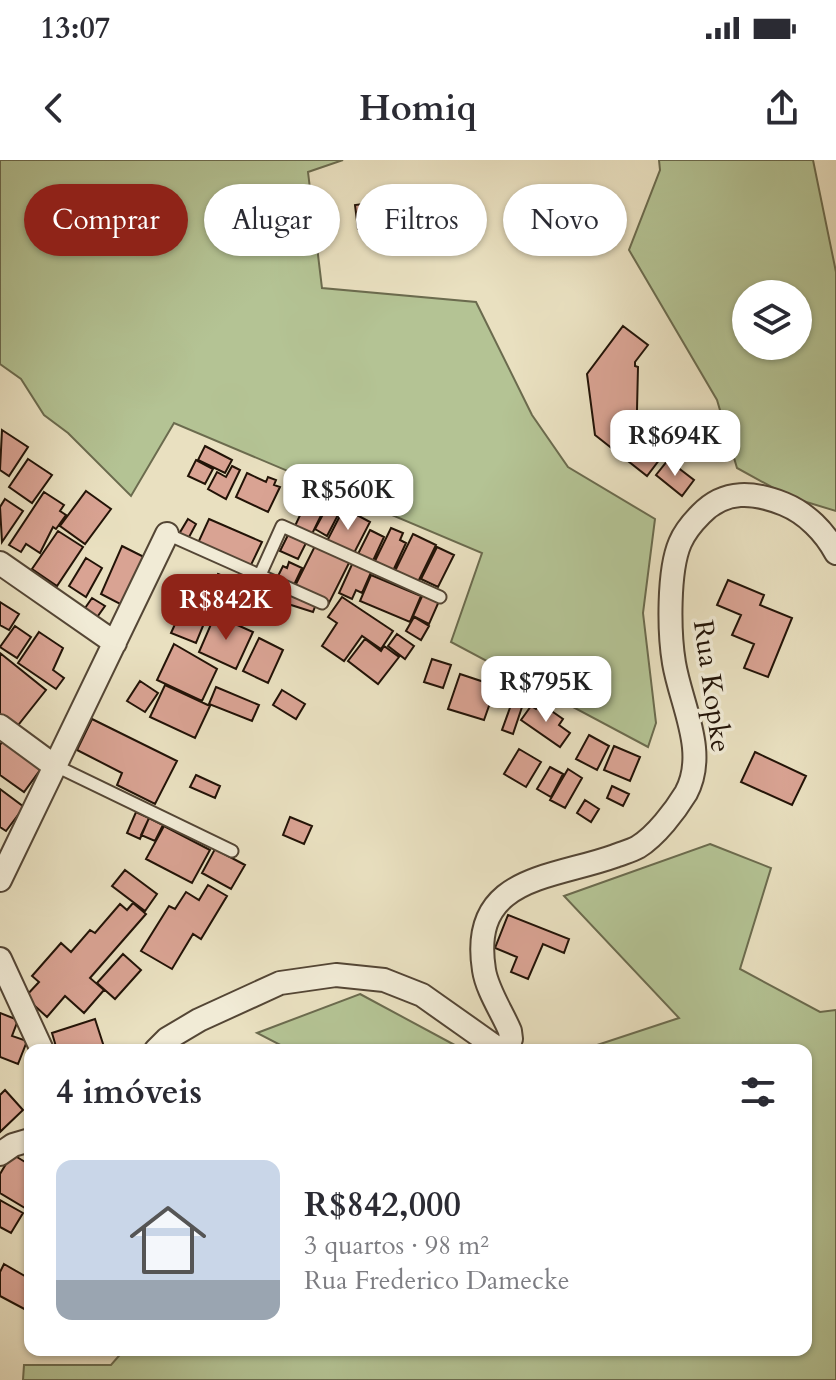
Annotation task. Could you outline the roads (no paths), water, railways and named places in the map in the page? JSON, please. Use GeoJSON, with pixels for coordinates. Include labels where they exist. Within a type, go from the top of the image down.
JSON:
{"type":"FeatureCollection","features":[{"type":"Feature","properties":{"kind":"street","name":"Rua Kopke"},"geometry":{"type":"LineString","coordinates":[[508,1044],[510,1031],[484,973],[482,937],[488,915],[501,898],[519,885],[555,871],[598,862],[637,848],[662,824],[686,793],[694,770],[695,747],[674,662],[672,593],[678,546],[687,529],[706,508],[729,495],[755,494],[787,505],[811,521],[836,553]]}},
{"type":"Feature","properties":{"kind":"street"},"geometry":{"type":"LineString","coordinates":[[0,880],[167,534]]}},
{"type":"Feature","properties":{"kind":"street"},"geometry":{"type":"LineString","coordinates":[[0,563],[115,643]]}},
{"type":"Feature","properties":{"kind":"street"},"geometry":{"type":"LineString","coordinates":[[0,726],[53,765]]}},
{"type":"Feature","properties":{"kind":"street"},"geometry":{"type":"LineString","coordinates":[[0,959],[39,1044]]}},
{"type":"Feature","properties":{"kind":"street","name":"Rua Kopke"},"geometry":{"type":"LineString","coordinates":[[162,1044],[199,1020],[280,983],[336,975],[384,980],[422,995],[491,1044]]}},
{"type":"Feature","properties":{"kind":"street"},"geometry":{"type":"LineString","coordinates":[[0,1154],[24,1142]]}},
{"type":"Feature","properties":{"kind":"lane"},"geometry":{"type":"LineString","coordinates":[[260,575],[282,526],[440,597]]}},
{"type":"Feature","properties":{"kind":"lane"},"geometry":{"type":"LineString","coordinates":[[167,534],[322,603]]}},
{"type":"Feature","properties":{"kind":"lane"},"geometry":{"type":"LineString","coordinates":[[53,765],[232,851]]}}]}
